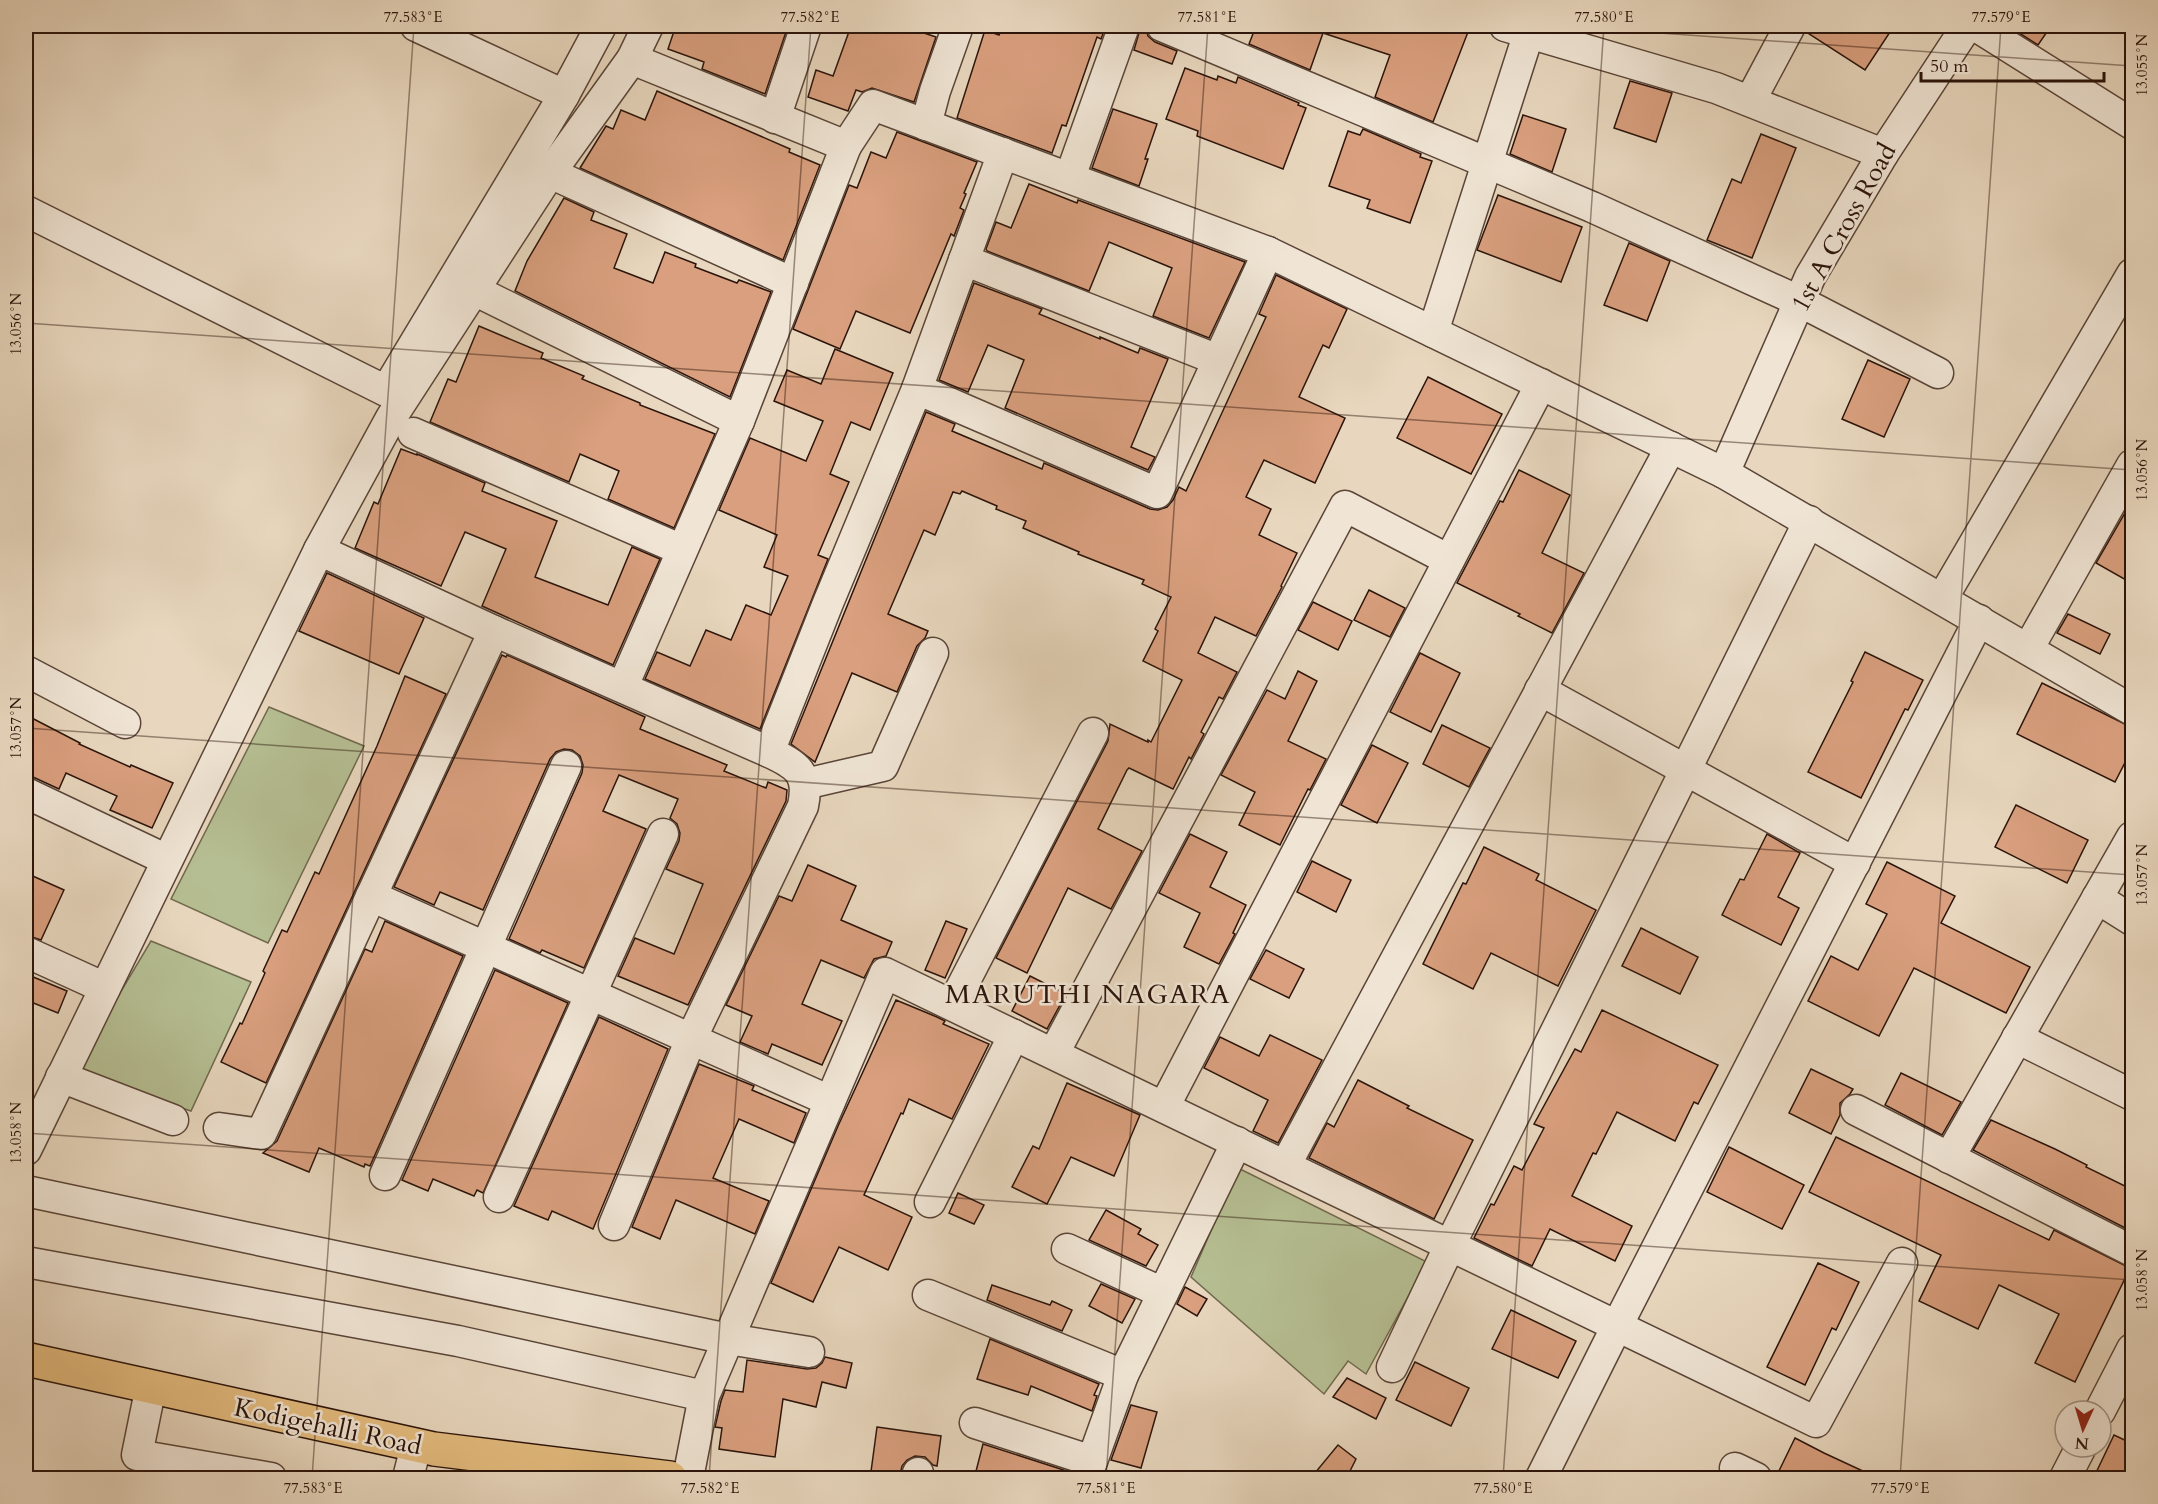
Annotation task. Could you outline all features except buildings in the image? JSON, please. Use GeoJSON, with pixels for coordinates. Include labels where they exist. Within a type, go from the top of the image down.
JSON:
{"type":"FeatureCollection","features":[{"type":"Feature","properties":{"kind":"main road","name":"Kodigehalli Road"},"geometry":{"type":"LineString","coordinates":[[26,1359],[416,1446],[579,1473],[670,1479]]}},
{"type":"Feature","properties":{"kind":"street"},"geometry":{"type":"LineString","coordinates":[[416,26],[564,95]]}},
{"type":"Feature","properties":{"kind":"street"},"geometry":{"type":"LineString","coordinates":[[26,211],[386,391],[564,95],[601,26]]}},
{"type":"Feature","properties":{"kind":"street"},"geometry":{"type":"LineString","coordinates":[[26,1150],[319,550],[391,418],[550,173],[632,58],[648,26]]}},
{"type":"Feature","properties":{"kind":"street"},"geometry":{"type":"LineString","coordinates":[[775,118],[806,26]]}},
{"type":"Feature","properties":{"kind":"street"},"geometry":{"type":"LineString","coordinates":[[926,125],[935,91],[958,26]]}},
{"type":"Feature","properties":{"kind":"street"},"geometry":{"type":"LineString","coordinates":[[1070,177],[1124,26]]}},
{"type":"Feature","properties":{"kind":"street"},"geometry":{"type":"LineString","coordinates":[[1162,26],[1592,207],[1799,301],[1938,373]]}},
{"type":"Feature","properties":{"kind":"street"},"geometry":{"type":"LineString","coordinates":[[1750,101],[1790,26]]}},
{"type":"Feature","properties":{"kind":"street","name":"1st A Cross Road"},"geometry":{"type":"LineString","coordinates":[[1724,473],[1809,277],[1883,154],[1967,26]]}},
{"type":"Feature","properties":{"kind":"street"},"geometry":{"type":"LineString","coordinates":[[1976,26],[2133,124]]}},
{"type":"Feature","properties":{"kind":"street"},"geometry":{"type":"LineString","coordinates":[[1433,332],[1488,164],[1521,27],[1716,88],[1883,154]]}},
{"type":"Feature","properties":{"kind":"street"},"geometry":{"type":"LineString","coordinates":[[632,58],[846,146]]}},
{"type":"Feature","properties":{"kind":"street"},"geometry":{"type":"LineString","coordinates":[[623,686],[738,422],[846,146],[873,105],[1268,252],[1724,473],[2133,710]]}},
{"type":"Feature","properties":{"kind":"street"},"geometry":{"type":"LineString","coordinates":[[769,752],[917,389],[1003,153]]}},
{"type":"Feature","properties":{"kind":"street"},"geometry":{"type":"LineString","coordinates":[[550,173],[793,283]]}},
{"type":"Feature","properties":{"kind":"street"},"geometry":{"type":"LineString","coordinates":[[917,389],[1157,493],[1268,252]]}},
{"type":"Feature","properties":{"kind":"street"},"geometry":{"type":"LineString","coordinates":[[964,260],[1218,360]]}},
{"type":"Feature","properties":{"kind":"street"},"geometry":{"type":"LineString","coordinates":[[1942,599],[2133,274]]}},
{"type":"Feature","properties":{"kind":"street"},"geometry":{"type":"LineString","coordinates":[[474,290],[738,422]]}},
{"type":"Feature","properties":{"kind":"street"},"geometry":{"type":"LineString","coordinates":[[1164,1107],[1541,384]]}},
{"type":"Feature","properties":{"kind":"street"},"geometry":{"type":"LineString","coordinates":[[413,433],[682,550]]}},
{"type":"Feature","properties":{"kind":"street"},"geometry":{"type":"LineString","coordinates":[[1285,1166],[1671,447]]}},
{"type":"Feature","properties":{"kind":"street"},"geometry":{"type":"LineString","coordinates":[[2028,649],[2133,465]]}},
{"type":"Feature","properties":{"kind":"street"},"geometry":{"type":"LineString","coordinates":[[1053,1053],[1345,506],[1449,560]]}},
{"type":"Feature","properties":{"kind":"street"},"geometry":{"type":"LineString","coordinates":[[1392,1367],[1450,1245],[1809,521]]}},
{"type":"Feature","properties":{"kind":"street"},"geometry":{"type":"LineString","coordinates":[[319,550],[494,631],[788,760],[800,772],[807,789],[803,806],[691,1039],[614,1225]]}},
{"type":"Feature","properties":{"kind":"street"},"geometry":{"type":"LineString","coordinates":[[1541,1479],[1979,620]]}},
{"type":"Feature","properties":{"kind":"street"},"geometry":{"type":"LineString","coordinates":[[219,1128],[261,1134],[494,631]]}},
{"type":"Feature","properties":{"kind":"street"},"geometry":{"type":"LineString","coordinates":[[805,784],[883,766],[933,653]]}},
{"type":"Feature","properties":{"kind":"street"},"geometry":{"type":"LineString","coordinates":[[26,671],[125,723]]}},
{"type":"Feature","properties":{"kind":"street"},"geometry":{"type":"LineString","coordinates":[[1540,690],[1855,863]]}},
{"type":"Feature","properties":{"kind":"street"},"geometry":{"type":"LineString","coordinates":[[953,1004],[1093,733]]}},
{"type":"Feature","properties":{"kind":"street"},"geometry":{"type":"LineString","coordinates":[[385,1175],[566,766]]}},
{"type":"Feature","properties":{"kind":"street"},"geometry":{"type":"LineString","coordinates":[[26,794],[167,860]]}},
{"type":"Feature","properties":{"kind":"street"},"geometry":{"type":"LineString","coordinates":[[498,1197],[663,834]]}},
{"type":"Feature","properties":{"kind":"street"},"geometry":{"type":"LineString","coordinates":[[1949,1158],[2133,837]]}},
{"type":"Feature","properties":{"kind":"street"},"geometry":{"type":"LineString","coordinates":[[371,896],[830,1101]]}},
{"type":"Feature","properties":{"kind":"street"},"geometry":{"type":"LineString","coordinates":[[2097,898],[2133,920]]}},
{"type":"Feature","properties":{"kind":"street"},"geometry":{"type":"LineString","coordinates":[[26,952],[105,988]]}},
{"type":"Feature","properties":{"kind":"street"},"geometry":{"type":"LineString","coordinates":[[688,1479],[704,1396],[885,973],[1816,1422],[1902,1263]]}},
{"type":"Feature","properties":{"kind":"street"},"geometry":{"type":"LineString","coordinates":[[930,1202],[1014,1035]]}},
{"type":"Feature","properties":{"kind":"street"},"geometry":{"type":"LineString","coordinates":[[2018,1038],[2133,1095]]}},
{"type":"Feature","properties":{"kind":"street"},"geometry":{"type":"LineString","coordinates":[[61,1077],[173,1120]]}},
{"type":"Feature","properties":{"kind":"street"},"geometry":{"type":"LineString","coordinates":[[1856,1110],[2133,1251]]}},
{"type":"Feature","properties":{"kind":"street"},"geometry":{"type":"LineString","coordinates":[[975,1423],[1089,1470],[1123,1375],[1237,1142]]}},
{"type":"Feature","properties":{"kind":"street"},"geometry":{"type":"LineString","coordinates":[[26,1191],[728,1339],[809,1352]]}},
{"type":"Feature","properties":{"kind":"street"},"geometry":{"type":"LineString","coordinates":[[1067,1249],[1163,1293]]}},
{"type":"Feature","properties":{"kind":"street"},"geometry":{"type":"LineString","coordinates":[[26,1262],[458,1341],[704,1396]]}},
{"type":"Feature","properties":{"kind":"street"},"geometry":{"type":"LineString","coordinates":[[928,1294],[1123,1375]]}},
{"type":"Feature","properties":{"kind":"street"},"geometry":{"type":"LineString","coordinates":[[2106,1399],[2133,1349]]}},
{"type":"Feature","properties":{"kind":"street"},"geometry":{"type":"LineString","coordinates":[[151,1386],[137,1455],[271,1479]]}},
{"type":"Feature","properties":{"kind":"street"},"geometry":{"type":"LineString","coordinates":[[408,1479],[416,1446]]}},
{"type":"Feature","properties":{"kind":"street"},"geometry":{"type":"LineString","coordinates":[[2065,1479],[2075,1459]]}},
{"type":"Feature","properties":{"kind":"green space"},"geometry":{"type":"Polygon","coordinates":[[[269,707],[364,746],[268,943],[171,899],[269,707]]]}},
{"type":"Feature","properties":{"kind":"green space"},"geometry":{"type":"Polygon","coordinates":[[[151,941],[251,982],[191,1111],[73,1072],[151,941]]]}},
{"type":"Feature","properties":{"kind":"green space"},"geometry":{"type":"Polygon","coordinates":[[[1238,1168],[1427,1262],[1366,1374],[1348,1361],[1324,1394],[1191,1277],[1238,1168]]]}},
{"type":"Feature","properties":{"kind":"district","name":"MARUTHI NAGARA"},"geometry":{"type":"Point","coordinates":[1088,994]}}]}
